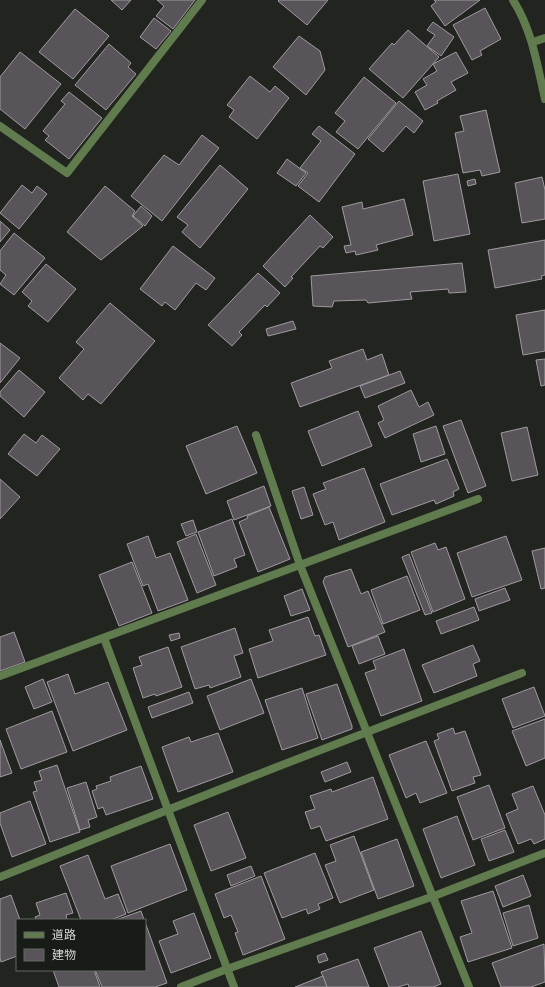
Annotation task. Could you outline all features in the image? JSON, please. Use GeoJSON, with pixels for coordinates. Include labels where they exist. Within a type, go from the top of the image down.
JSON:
{"type":"FeatureCollection","features":[{"type":"Feature","properties":{"kind":"street"},"geometry":{"type":"LineString","coordinates":[[0,126],[67,173],[202,0]]}},
{"type":"Feature","properties":{"kind":"street"},"geometry":{"type":"LineString","coordinates":[[513,0],[521,13],[532,42],[545,99]]}},
{"type":"Feature","properties":{"kind":"street"},"geometry":{"type":"LineString","coordinates":[[532,42],[545,38]]}},
{"type":"Feature","properties":{"kind":"street"},"geometry":{"type":"LineString","coordinates":[[256,436],[300,565],[434,896],[469,987]]}},
{"type":"Feature","properties":{"kind":"street"},"geometry":{"type":"LineString","coordinates":[[0,676],[478,499]]}},
{"type":"Feature","properties":{"kind":"street"},"geometry":{"type":"LineString","coordinates":[[104,638],[234,987]]}},
{"type":"Feature","properties":{"kind":"street"},"geometry":{"type":"LineString","coordinates":[[0,877],[367,731],[522,673]]}},
{"type":"Feature","properties":{"kind":"street"},"geometry":{"type":"LineString","coordinates":[[181,987],[227,969],[434,896],[545,853]]}},
{"type":"Feature","properties":{"kind":"building"},"geometry":{"type":"Polygon","coordinates":[[[111,0],[131,0],[122,10],[111,0]]]}},
{"type":"Feature","properties":{"kind":"building"},"geometry":{"type":"Polygon","coordinates":[[[157,0],[195,0],[173,29],[156,16],[164,6],[157,0]]]}},
{"type":"Feature","properties":{"kind":"building"},"geometry":{"type":"Polygon","coordinates":[[[328,0],[307,25],[278,1],[328,0]]]}},
{"type":"Feature","properties":{"kind":"building"},"geometry":{"type":"Polygon","coordinates":[[[434,0],[480,0],[445,26],[431,6],[436,2],[434,0]]]}},
{"type":"Feature","properties":{"kind":"building"},"geometry":{"type":"Polygon","coordinates":[[[485,8],[501,39],[480,51],[482,55],[472,60],[453,25],[485,8]]]}},
{"type":"Feature","properties":{"kind":"building"},"geometry":{"type":"Polygon","coordinates":[[[75,9],[109,36],[73,79],[39,52],[75,9]]]}},
{"type":"Feature","properties":{"kind":"building"},"geometry":{"type":"Polygon","coordinates":[[[154,18],[171,31],[156,49],[140,37],[154,18]]]}},
{"type":"Feature","properties":{"kind":"building"},"geometry":{"type":"Polygon","coordinates":[[[433,22],[454,37],[441,56],[427,46],[435,35],[427,30],[433,22]]]}},
{"type":"Feature","properties":{"kind":"building"},"geometry":{"type":"Polygon","coordinates":[[[408,30],[439,57],[403,98],[369,69],[392,43],[394,45],[408,30]]]}},
{"type":"Feature","properties":{"kind":"building"},"geometry":{"type":"Polygon","coordinates":[[[299,36],[320,51],[325,70],[306,95],[273,67],[299,36]]]}},
{"type":"Feature","properties":{"kind":"building"},"geometry":{"type":"Polygon","coordinates":[[[109,44],[131,63],[128,67],[136,74],[106,110],[75,85],[109,44]]]}},
{"type":"Feature","properties":{"kind":"building"},"geometry":{"type":"Polygon","coordinates":[[[20,52],[61,84],[25,129],[0,109],[0,77],[20,52]]]}},
{"type":"Feature","properties":{"kind":"building"},"geometry":{"type":"Polygon","coordinates":[[[456,52],[468,73],[451,82],[456,90],[425,110],[415,92],[427,85],[423,79],[437,71],[433,64],[456,52]]]}},
{"type":"Feature","properties":{"kind":"building"},"geometry":{"type":"Polygon","coordinates":[[[250,76],[270,92],[275,86],[289,98],[257,139],[229,117],[234,110],[227,105],[250,76]]]}},
{"type":"Feature","properties":{"kind":"building"},"geometry":{"type":"Polygon","coordinates":[[[364,77],[396,103],[358,149],[336,132],[345,121],[335,113],[364,77]]]}},
{"type":"Feature","properties":{"kind":"building"},"geometry":{"type":"Polygon","coordinates":[[[69,92],[102,118],[69,159],[45,140],[49,136],[43,131],[65,104],[61,101],[69,92]]]}},
{"type":"Feature","properties":{"kind":"building"},"geometry":{"type":"Polygon","coordinates":[[[399,101],[423,121],[414,133],[406,126],[383,152],[368,139],[399,101]]]}},
{"type":"Feature","properties":{"kind":"building"},"geometry":{"type":"Polygon","coordinates":[[[486,110],[500,172],[482,176],[480,170],[463,173],[455,133],[464,131],[460,116],[486,110]]]}},
{"type":"Feature","properties":{"kind":"building"},"geometry":{"type":"Polygon","coordinates":[[[319,126],[355,154],[319,202],[298,186],[308,173],[300,168],[321,141],[312,134],[319,126]]]}},
{"type":"Feature","properties":{"kind":"building"},"geometry":{"type":"Polygon","coordinates":[[[202,135],[219,148],[162,221],[131,196],[164,155],[179,165],[202,135]]]}},
{"type":"Feature","properties":{"kind":"building"},"geometry":{"type":"Polygon","coordinates":[[[287,159],[306,173],[296,186],[277,173],[287,159]]]}},
{"type":"Feature","properties":{"kind":"building"},"geometry":{"type":"Polygon","coordinates":[[[220,165],[248,189],[200,248],[182,232],[188,225],[177,217],[220,165]]]}},
{"type":"Feature","properties":{"kind":"building"},"geometry":{"type":"Polygon","coordinates":[[[458,174],[470,234],[434,241],[423,181],[458,174]]]}},
{"type":"Feature","properties":{"kind":"building"},"geometry":{"type":"Polygon","coordinates":[[[542,177],[545,190],[545,219],[522,223],[515,183],[542,177]]]}},
{"type":"Feature","properties":{"kind":"building"},"geometry":{"type":"Polygon","coordinates":[[[475,179],[476,184],[468,186],[467,181],[475,179]]]}},
{"type":"Feature","properties":{"kind":"building"},"geometry":{"type":"Polygon","coordinates":[[[22,185],[32,193],[37,186],[47,194],[19,229],[0,213],[22,185]]]}},
{"type":"Feature","properties":{"kind":"building"},"geometry":{"type":"Polygon","coordinates":[[[105,186],[135,211],[132,216],[143,226],[101,260],[67,232],[105,186]]]}},
{"type":"Feature","properties":{"kind":"building"},"geometry":{"type":"Polygon","coordinates":[[[404,199],[413,235],[376,245],[378,250],[356,255],[355,251],[346,253],[344,246],[351,245],[342,207],[362,202],[363,209],[404,199]]]}},
{"type":"Feature","properties":{"kind":"building"},"geometry":{"type":"Polygon","coordinates":[[[141,206],[152,216],[145,226],[133,216],[141,206]]]}},
{"type":"Feature","properties":{"kind":"building"},"geometry":{"type":"Polygon","coordinates":[[[310,215],[333,237],[323,248],[320,246],[291,277],[293,278],[285,287],[263,266],[310,215]]]}},
{"type":"Feature","properties":{"kind":"building"},"geometry":{"type":"Polygon","coordinates":[[[0,221],[10,230],[0,242],[0,221]]]}},
{"type":"Feature","properties":{"kind":"building"},"geometry":{"type":"Polygon","coordinates":[[[14,233],[45,258],[14,295],[0,284],[6,275],[0,270],[0,251],[14,233]]]}},
{"type":"Feature","properties":{"kind":"building"},"geometry":{"type":"Polygon","coordinates":[[[545,240],[545,275],[541,276],[542,279],[495,288],[488,250],[545,240]]]}},
{"type":"Feature","properties":{"kind":"building"},"geometry":{"type":"Polygon","coordinates":[[[173,246],[215,278],[206,290],[196,283],[175,310],[165,302],[162,306],[140,289],[173,246]]]}},
{"type":"Feature","properties":{"kind":"building"},"geometry":{"type":"Polygon","coordinates":[[[462,263],[466,292],[449,293],[448,289],[410,292],[412,299],[368,303],[366,300],[334,301],[332,307],[313,306],[311,276],[462,263]]]}},
{"type":"Feature","properties":{"kind":"building"},"geometry":{"type":"Polygon","coordinates":[[[46,264],[76,289],[48,322],[28,306],[32,301],[22,292],[46,264]]]}},
{"type":"Feature","properties":{"kind":"building"},"geometry":{"type":"Polygon","coordinates":[[[258,273],[280,293],[267,307],[265,305],[239,332],[242,335],[232,346],[208,325],[258,273]]]}},
{"type":"Feature","properties":{"kind":"building"},"geometry":{"type":"Polygon","coordinates":[[[110,303],[155,341],[101,404],[88,394],[83,400],[59,378],[84,349],[76,342],[110,303]]]}},
{"type":"Feature","properties":{"kind":"building"},"geometry":{"type":"Polygon","coordinates":[[[545,310],[545,351],[523,355],[516,315],[545,310]]]}},
{"type":"Feature","properties":{"kind":"building"},"geometry":{"type":"Polygon","coordinates":[[[293,321],[296,329],[268,336],[266,329],[293,321]]]}},
{"type":"Feature","properties":{"kind":"building"},"geometry":{"type":"Polygon","coordinates":[[[0,343],[20,358],[0,383],[0,343]]]}},
{"type":"Feature","properties":{"kind":"building"},"geometry":{"type":"Polygon","coordinates":[[[363,349],[367,360],[382,354],[389,375],[300,407],[291,383],[332,368],[329,361],[363,349]]]}},
{"type":"Feature","properties":{"kind":"building"},"geometry":{"type":"Polygon","coordinates":[[[545,359],[545,385],[541,386],[536,360],[545,359]]]}},
{"type":"Feature","properties":{"kind":"building"},"geometry":{"type":"Polygon","coordinates":[[[19,370],[45,392],[24,417],[0,396],[0,392],[19,370]]]}},
{"type":"Feature","properties":{"kind":"building"},"geometry":{"type":"Polygon","coordinates":[[[400,371],[405,383],[365,398],[360,386],[400,371]]]}},
{"type":"Feature","properties":{"kind":"building"},"geometry":{"type":"Polygon","coordinates":[[[411,390],[419,407],[428,402],[434,415],[385,438],[378,423],[384,420],[378,406],[411,390]]]}},
{"type":"Feature","properties":{"kind":"building"},"geometry":{"type":"Polygon","coordinates":[[[358,411],[372,446],[322,466],[308,431],[358,411]]]}},
{"type":"Feature","properties":{"kind":"building"},"geometry":{"type":"Polygon","coordinates":[[[461,420],[486,486],[468,493],[443,426],[461,420]]]}},
{"type":"Feature","properties":{"kind":"building"},"geometry":{"type":"Polygon","coordinates":[[[237,426],[257,473],[206,494],[186,446],[237,426]]]}},
{"type":"Feature","properties":{"kind":"building"},"geometry":{"type":"Polygon","coordinates":[[[436,426],[445,454],[421,462],[413,434],[436,426]]]}},
{"type":"Feature","properties":{"kind":"building"},"geometry":{"type":"Polygon","coordinates":[[[527,427],[538,475],[512,481],[501,433],[527,427]]]}},
{"type":"Feature","properties":{"kind":"building"},"geometry":{"type":"Polygon","coordinates":[[[24,434],[36,443],[42,435],[60,449],[37,476],[8,454],[24,434]]]}},
{"type":"Feature","properties":{"kind":"building"},"geometry":{"type":"Polygon","coordinates":[[[447,459],[459,489],[453,492],[454,496],[436,504],[434,500],[392,515],[380,484],[447,459]]]}},
{"type":"Feature","properties":{"kind":"building"},"geometry":{"type":"Polygon","coordinates":[[[364,468],[385,522],[339,540],[333,522],[325,525],[313,494],[326,489],[323,483],[364,468]]]}},
{"type":"Feature","properties":{"kind":"building"},"geometry":{"type":"Polygon","coordinates":[[[0,479],[20,497],[0,519],[0,479]]]}},
{"type":"Feature","properties":{"kind":"building"},"geometry":{"type":"Polygon","coordinates":[[[264,486],[271,506],[234,520],[227,501],[264,486]]]}},
{"type":"Feature","properties":{"kind":"building"},"geometry":{"type":"Polygon","coordinates":[[[304,487],[313,515],[301,519],[292,491],[304,487]]]}},
{"type":"Feature","properties":{"kind":"building"},"geometry":{"type":"Polygon","coordinates":[[[269,507],[290,559],[258,572],[239,522],[248,518],[247,516],[269,507]]]}},
{"type":"Feature","properties":{"kind":"building"},"geometry":{"type":"Polygon","coordinates":[[[232,519],[245,555],[234,559],[237,567],[214,576],[198,532],[232,519]]]}},
{"type":"Feature","properties":{"kind":"building"},"geometry":{"type":"Polygon","coordinates":[[[193,520],[197,532],[186,536],[181,524],[193,520]]]}},
{"type":"Feature","properties":{"kind":"building"},"geometry":{"type":"Polygon","coordinates":[[[196,534],[216,585],[197,593],[177,542],[196,534]]]}},
{"type":"Feature","properties":{"kind":"building"},"geometry":{"type":"Polygon","coordinates":[[[148,536],[156,558],[170,553],[188,600],[158,611],[148,584],[143,586],[127,544],[148,536]]]}},
{"type":"Feature","properties":{"kind":"building"},"geometry":{"type":"Polygon","coordinates":[[[506,536],[522,580],[472,597],[457,553],[506,536]]]}},
{"type":"Feature","properties":{"kind":"building"},"geometry":{"type":"Polygon","coordinates":[[[435,543],[438,550],[446,547],[465,599],[433,612],[411,552],[435,543]]]}},
{"type":"Feature","properties":{"kind":"building"},"geometry":{"type":"Polygon","coordinates":[[[545,548],[545,588],[541,589],[532,551],[545,548]]]}},
{"type":"Feature","properties":{"kind":"building"},"geometry":{"type":"Polygon","coordinates":[[[409,554],[432,613],[425,615],[402,557],[409,554]]]}},
{"type":"Feature","properties":{"kind":"building"},"geometry":{"type":"Polygon","coordinates":[[[132,562],[152,613],[119,626],[99,575],[132,562]]]}},
{"type":"Feature","properties":{"kind":"building"},"geometry":{"type":"Polygon","coordinates":[[[351,569],[361,594],[368,591],[385,632],[348,647],[323,582],[325,577],[351,569]]]}},
{"type":"Feature","properties":{"kind":"building"},"geometry":{"type":"Polygon","coordinates":[[[407,576],[420,610],[383,624],[371,590],[407,576]]]}},
{"type":"Feature","properties":{"kind":"building"},"geometry":{"type":"Polygon","coordinates":[[[505,588],[510,600],[479,611],[475,599],[505,588]]]}},
{"type":"Feature","properties":{"kind":"building"},"geometry":{"type":"Polygon","coordinates":[[[302,589],[310,610],[291,616],[284,596],[302,589]]]}},
{"type":"Feature","properties":{"kind":"building"},"geometry":{"type":"Polygon","coordinates":[[[474,607],[479,620],[441,634],[436,621],[474,607]]]}},
{"type":"Feature","properties":{"kind":"building"},"geometry":{"type":"Polygon","coordinates":[[[308,617],[315,636],[319,635],[326,655],[258,678],[249,649],[273,641],[269,630],[308,617]]]}},
{"type":"Feature","properties":{"kind":"building"},"geometry":{"type":"Polygon","coordinates":[[[235,628],[243,653],[234,656],[241,677],[210,688],[209,685],[195,689],[181,647],[235,628]]]}},
{"type":"Feature","properties":{"kind":"building"},"geometry":{"type":"Polygon","coordinates":[[[14,632],[25,662],[0,671],[0,637],[14,632]]]}},
{"type":"Feature","properties":{"kind":"building"},"geometry":{"type":"Polygon","coordinates":[[[179,633],[180,638],[171,641],[169,635],[179,633]]]}},
{"type":"Feature","properties":{"kind":"building"},"geometry":{"type":"Polygon","coordinates":[[[378,636],[385,654],[359,664],[352,646],[378,636]]]}},
{"type":"Feature","properties":{"kind":"building"},"geometry":{"type":"Polygon","coordinates":[[[473,645],[480,661],[473,664],[477,676],[434,693],[422,665],[473,645]]]}},
{"type":"Feature","properties":{"kind":"building"},"geometry":{"type":"Polygon","coordinates":[[[168,647],[182,687],[156,696],[155,694],[143,698],[133,668],[142,665],[139,657],[168,647]]]}},
{"type":"Feature","properties":{"kind":"building"},"geometry":{"type":"Polygon","coordinates":[[[404,649],[422,701],[381,716],[365,673],[376,669],[373,661],[404,649]]]}},
{"type":"Feature","properties":{"kind":"building"},"geometry":{"type":"Polygon","coordinates":[[[68,674],[75,694],[108,682],[127,730],[73,751],[47,682],[68,674]]]}},
{"type":"Feature","properties":{"kind":"building"},"geometry":{"type":"Polygon","coordinates":[[[43,679],[52,702],[34,709],[25,687],[43,679]]]}},
{"type":"Feature","properties":{"kind":"building"},"geometry":{"type":"Polygon","coordinates":[[[251,679],[264,713],[220,730],[207,696],[251,679]]]}},
{"type":"Feature","properties":{"kind":"building"},"geometry":{"type":"Polygon","coordinates":[[[337,684],[352,729],[322,740],[306,694],[337,684]]]}},
{"type":"Feature","properties":{"kind":"building"},"geometry":{"type":"Polygon","coordinates":[[[534,687],[545,716],[513,728],[502,699],[534,687]]]}},
{"type":"Feature","properties":{"kind":"building"},"geometry":{"type":"Polygon","coordinates":[[[302,688],[318,738],[282,750],[265,700],[302,688]]]}},
{"type":"Feature","properties":{"kind":"building"},"geometry":{"type":"Polygon","coordinates":[[[189,692],[193,703],[152,718],[148,707],[189,692]]]}},
{"type":"Feature","properties":{"kind":"building"},"geometry":{"type":"Polygon","coordinates":[[[52,711],[67,752],[21,769],[6,729],[52,711]]]}},
{"type":"Feature","properties":{"kind":"building"},"geometry":{"type":"Polygon","coordinates":[[[545,719],[545,758],[526,766],[512,731],[545,719]]]}},
{"type":"Feature","properties":{"kind":"building"},"geometry":{"type":"Polygon","coordinates":[[[453,728],[455,734],[465,731],[481,775],[473,777],[475,783],[452,791],[434,741],[439,739],[437,734],[453,728]]]}},
{"type":"Feature","properties":{"kind":"building"},"geometry":{"type":"Polygon","coordinates":[[[218,733],[233,772],[178,792],[162,747],[189,737],[191,742],[218,733]]]}},
{"type":"Feature","properties":{"kind":"building"},"geometry":{"type":"Polygon","coordinates":[[[0,740],[12,773],[0,777],[0,740]]]}},
{"type":"Feature","properties":{"kind":"building"},"geometry":{"type":"Polygon","coordinates":[[[426,741],[447,793],[420,803],[416,793],[406,798],[389,755],[426,741]]]}},
{"type":"Feature","properties":{"kind":"building"},"geometry":{"type":"Polygon","coordinates":[[[347,762],[351,772],[325,782],[321,772],[347,762]]]}},
{"type":"Feature","properties":{"kind":"building"},"geometry":{"type":"Polygon","coordinates":[[[57,765],[80,832],[50,842],[33,792],[37,791],[34,782],[42,780],[39,771],[57,765]]]}},
{"type":"Feature","properties":{"kind":"building"},"geometry":{"type":"Polygon","coordinates":[[[141,766],[153,799],[106,815],[103,807],[98,809],[92,791],[97,789],[96,786],[111,781],[110,777],[141,766]]]}},
{"type":"Feature","properties":{"kind":"building"},"geometry":{"type":"Polygon","coordinates":[[[373,777],[388,819],[326,841],[320,826],[311,829],[305,812],[315,809],[310,796],[331,789],[332,792],[373,777]]]}},
{"type":"Feature","properties":{"kind":"building"},"geometry":{"type":"Polygon","coordinates":[[[86,782],[97,817],[88,820],[90,827],[80,830],[67,788],[86,782]]]}},
{"type":"Feature","properties":{"kind":"building"},"geometry":{"type":"Polygon","coordinates":[[[489,785],[505,828],[473,840],[457,797],[489,785]]]}},
{"type":"Feature","properties":{"kind":"building"},"geometry":{"type":"Polygon","coordinates":[[[533,786],[545,815],[545,839],[534,844],[531,839],[518,844],[506,814],[518,809],[512,794],[533,786]]]}},
{"type":"Feature","properties":{"kind":"building"},"geometry":{"type":"Polygon","coordinates":[[[30,801],[46,844],[12,857],[0,823],[0,813],[30,801]]]}},
{"type":"Feature","properties":{"kind":"building"},"geometry":{"type":"Polygon","coordinates":[[[228,812],[246,858],[211,871],[194,825],[228,812]]]}},
{"type":"Feature","properties":{"kind":"building"},"geometry":{"type":"Polygon","coordinates":[[[457,816],[475,865],[441,878],[423,829],[457,816]]]}},
{"type":"Feature","properties":{"kind":"building"},"geometry":{"type":"Polygon","coordinates":[[[505,830],[514,852],[489,861],[481,839],[505,830]]]}},
{"type":"Feature","properties":{"kind":"building"},"geometry":{"type":"Polygon","coordinates":[[[354,836],[374,890],[340,903],[325,865],[336,861],[330,845],[354,836]]]}},
{"type":"Feature","properties":{"kind":"building"},"geometry":{"type":"Polygon","coordinates":[[[397,839],[414,886],[378,899],[361,852],[397,839]]]}},
{"type":"Feature","properties":{"kind":"building"},"geometry":{"type":"Polygon","coordinates":[[[170,844],[187,890],[128,913],[111,866],[170,844]]]}},
{"type":"Feature","properties":{"kind":"building"},"geometry":{"type":"Polygon","coordinates":[[[315,853],[333,898],[318,904],[320,909],[308,914],[306,909],[282,918],[264,873],[315,853]]]}},
{"type":"Feature","properties":{"kind":"building"},"geometry":{"type":"Polygon","coordinates":[[[88,855],[105,899],[118,894],[126,914],[114,919],[81,919],[60,866],[88,855]]]}},
{"type":"Feature","properties":{"kind":"building"},"geometry":{"type":"Polygon","coordinates":[[[251,866],[255,876],[231,886],[227,875],[251,866]]]}},
{"type":"Feature","properties":{"kind":"building"},"geometry":{"type":"Polygon","coordinates":[[[523,875],[531,896],[503,907],[495,886],[523,875]]]}},
{"type":"Feature","properties":{"kind":"building"},"geometry":{"type":"Polygon","coordinates":[[[261,876],[285,939],[243,955],[235,933],[238,932],[231,915],[224,918],[215,894],[261,876]]]}},
{"type":"Feature","properties":{"kind":"building"},"geometry":{"type":"Polygon","coordinates":[[[493,891],[512,948],[468,962],[460,937],[472,933],[461,901],[493,891]]]}},
{"type":"Feature","properties":{"kind":"building"},"geometry":{"type":"Polygon","coordinates":[[[66,893],[73,913],[66,915],[67,919],[36,919],[35,917],[40,915],[36,903],[66,893]]]}},
{"type":"Feature","properties":{"kind":"building"},"geometry":{"type":"Polygon","coordinates":[[[11,895],[20,919],[16,919],[16,956],[1,962],[0,958],[0,899],[11,895]]]}},
{"type":"Feature","properties":{"kind":"building"},"geometry":{"type":"Polygon","coordinates":[[[529,905],[538,938],[513,946],[503,913],[529,905]]]}},
{"type":"Feature","properties":{"kind":"building"},"geometry":{"type":"Polygon","coordinates":[[[141,911],[144,919],[119,919],[141,911]]]}},
{"type":"Feature","properties":{"kind":"building"},"geometry":{"type":"Polygon","coordinates":[[[194,913],[211,958],[171,973],[159,941],[178,934],[173,921],[194,913]]]}},
{"type":"Feature","properties":{"kind":"building"},"geometry":{"type":"Polygon","coordinates":[[[146,925],[167,983],[155,987],[102,987],[95,971],[146,971],[146,925]]]}},
{"type":"Feature","properties":{"kind":"building"},"geometry":{"type":"Polygon","coordinates":[[[421,931],[441,984],[433,987],[409,987],[408,984],[398,987],[389,987],[374,948],[421,931]]]}},
{"type":"Feature","properties":{"kind":"building"},"geometry":{"type":"Polygon","coordinates":[[[544,944],[545,982],[531,987],[501,987],[492,963],[544,944]]]}},
{"type":"Feature","properties":{"kind":"building"},"geometry":{"type":"Polygon","coordinates":[[[325,953],[328,960],[319,963],[317,956],[325,953]]]}},
{"type":"Feature","properties":{"kind":"building"},"geometry":{"type":"Polygon","coordinates":[[[358,959],[369,987],[327,987],[321,972],[358,959]]]}},
{"type":"Feature","properties":{"kind":"building"},"geometry":{"type":"Polygon","coordinates":[[[53,971],[94,971],[100,987],[59,987],[53,971]]]}},
{"type":"Feature","properties":{"kind":"building"},"geometry":{"type":"Polygon","coordinates":[[[323,976],[327,987],[295,987],[323,976]]]}}]}
